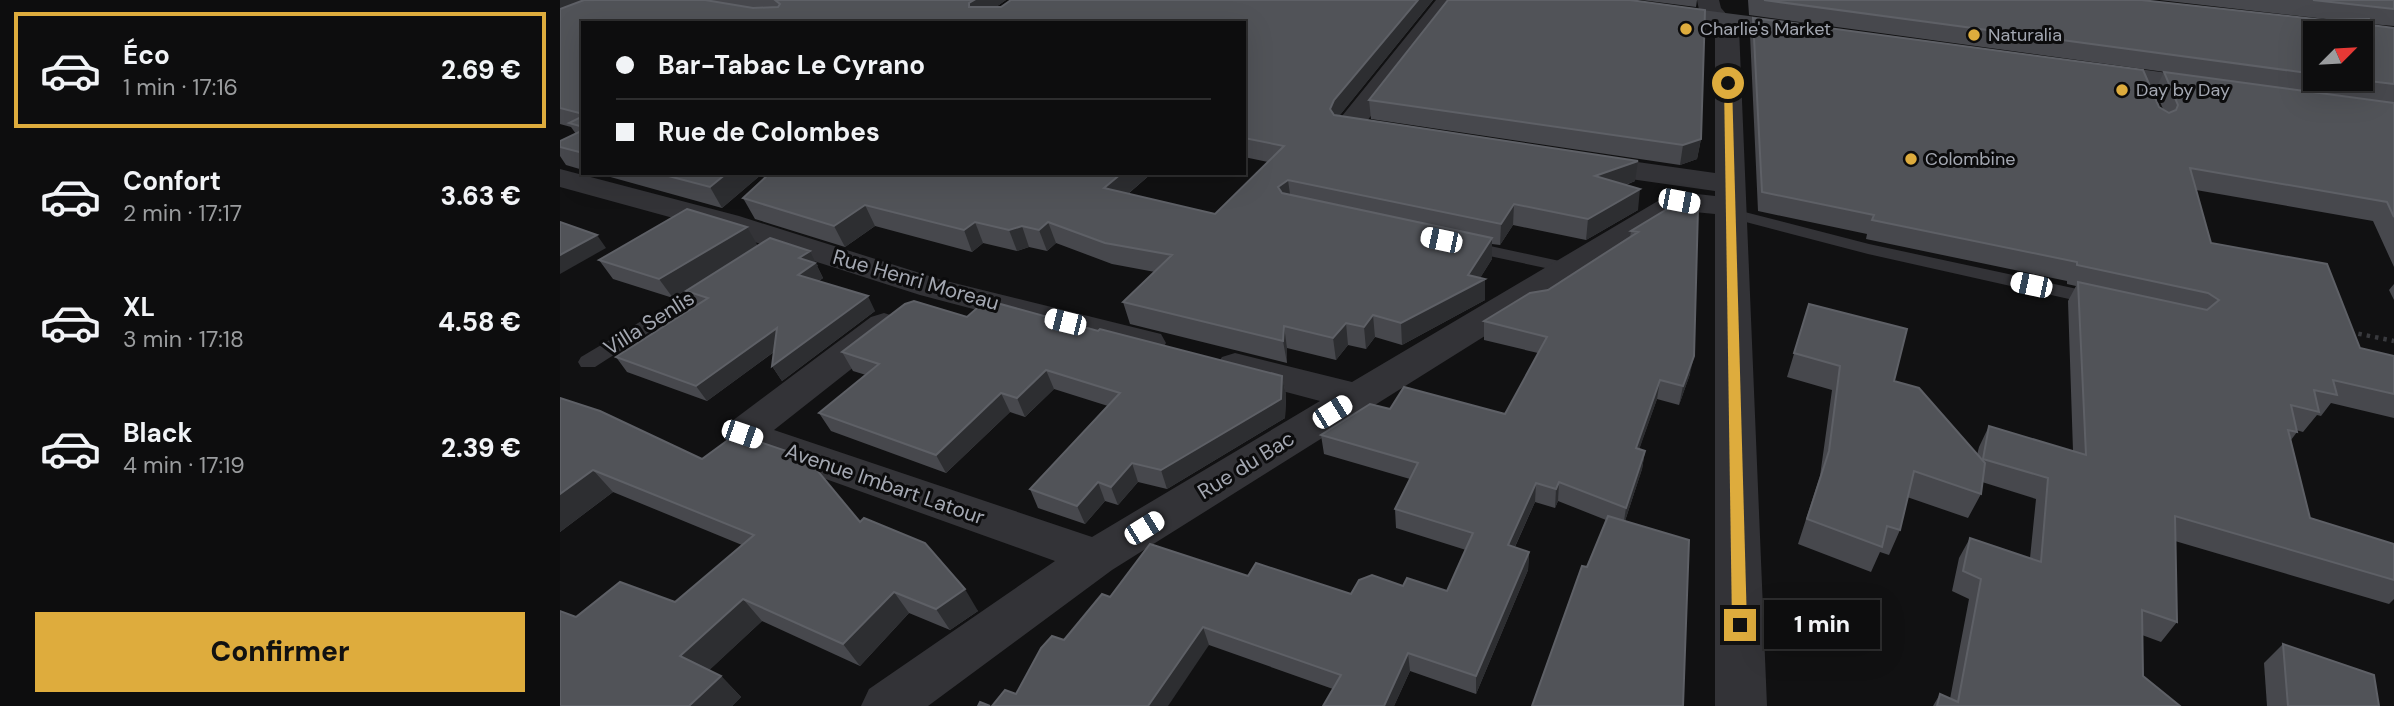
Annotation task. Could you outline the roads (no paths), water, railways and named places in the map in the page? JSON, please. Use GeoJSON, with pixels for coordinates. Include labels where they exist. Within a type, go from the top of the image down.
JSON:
{"type":"FeatureCollection","features":[{"type":"Feature","properties":{"kind":"main road"},"geometry":{"type":"LineString","coordinates":[[1569,0],[1714,10],[1831,34]]}},
{"type":"Feature","properties":{"kind":"main road"},"geometry":{"type":"LineString","coordinates":[[2073,68],[2142,83],[2231,89]]}},
{"type":"Feature","properties":{"kind":"street"},"geometry":{"type":"LineString","coordinates":[[1417,137],[1348,127],[1448,0]]}},
{"type":"Feature","properties":{"kind":"street"},"geometry":{"type":"LineString","coordinates":[[1714,10],[1727,28],[1738,435],[1741,706]]}},
{"type":"Feature","properties":{"kind":"street"},"geometry":{"type":"LineString","coordinates":[[1556,159],[1730,201]]}},
{"type":"Feature","properties":{"kind":"street","name":"Rue Henri Moreau"},"geometry":{"type":"LineString","coordinates":[[560,178],[728,223],[769,247],[1356,397]]}},
{"type":"Feature","properties":{"kind":"street","name":"Rue du Bac"},"geometry":{"type":"LineString","coordinates":[[887,706],[1096,557],[1569,268],[1672,189]]}},
{"type":"Feature","properties":{"kind":"street"},"geometry":{"type":"LineString","coordinates":[[728,223],[757,198]]}},
{"type":"Feature","properties":{"kind":"street","name":"Avenue Imbart Latour"},"geometry":{"type":"LineString","coordinates":[[932,288],[742,434],[1096,557]]}},
{"type":"Feature","properties":{"kind":"lane"},"geometry":{"type":"LineString","coordinates":[[1730,201],[1868,249],[2113,303]]}},
{"type":"Feature","properties":{"kind":"lane"},"geometry":{"type":"LineString","coordinates":[[1449,242],[1569,268]]}},
{"type":"Feature","properties":{"kind":"lane","name":"Villa Senlis"},"geometry":{"type":"LineString","coordinates":[[588,362],[724,276]]}},
{"type":"Feature","properties":{"kind":"place","name":"Charlie's Market"},"geometry":{"type":"Point","coordinates":[1686,29]}},
{"type":"Feature","properties":{"kind":"place","name":"Naturalia"},"geometry":{"type":"Point","coordinates":[1974,35]}},
{"type":"Feature","properties":{"kind":"place","name":"Day by Day"},"geometry":{"type":"Point","coordinates":[2122,90]}},
{"type":"Feature","properties":{"kind":"place","name":"Colombine"},"geometry":{"type":"Point","coordinates":[1911,159]}}]}
